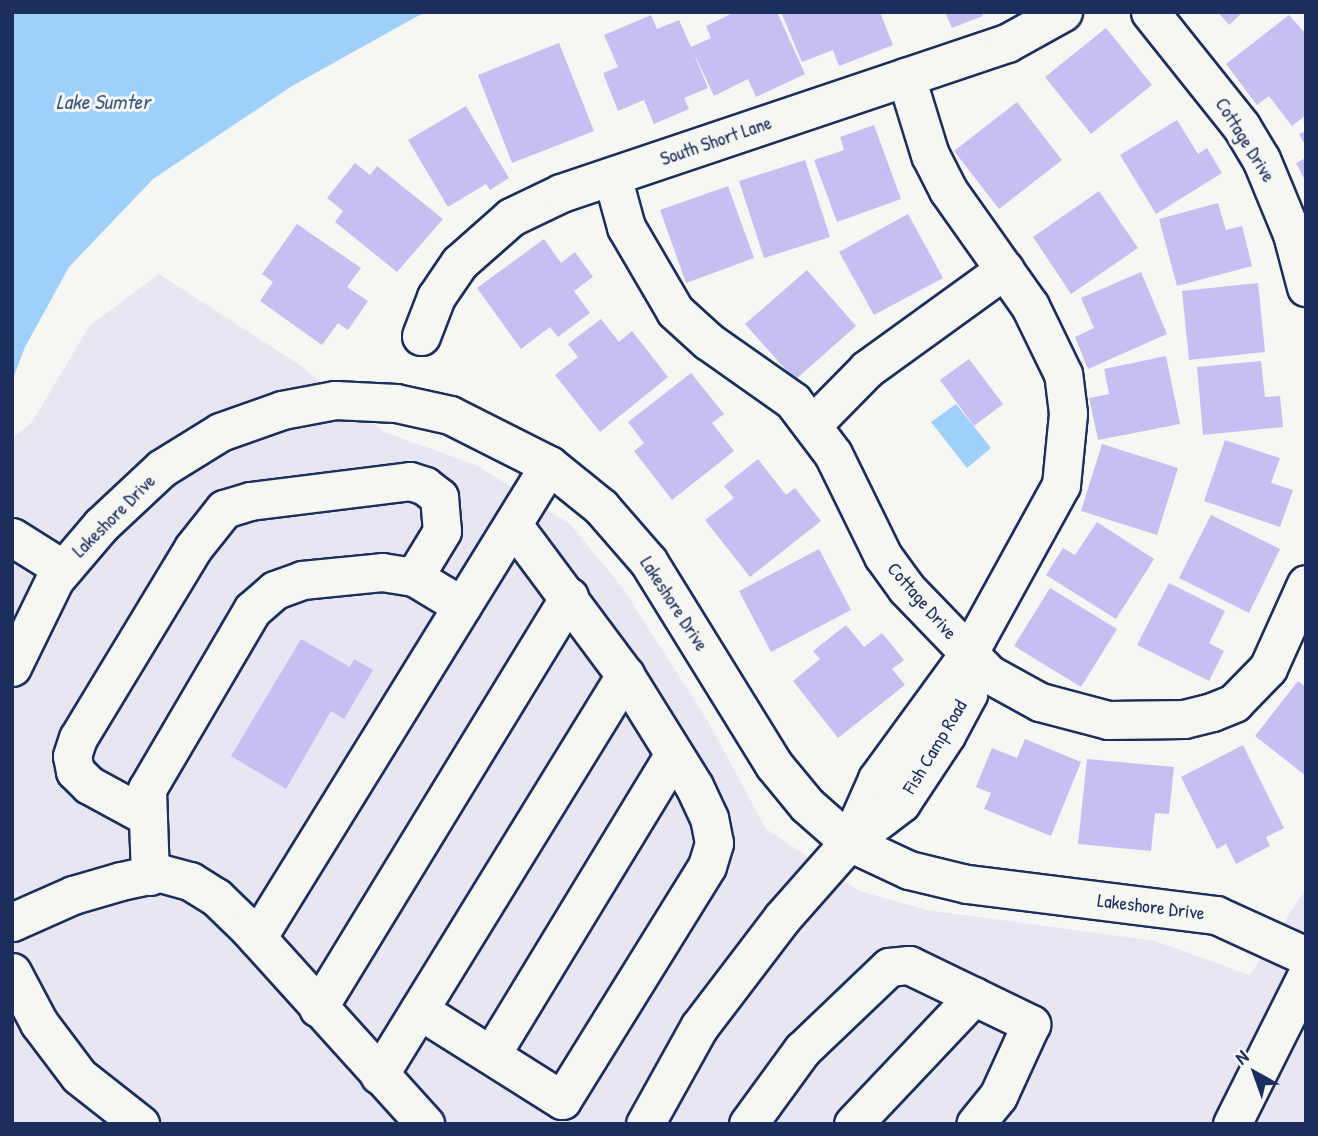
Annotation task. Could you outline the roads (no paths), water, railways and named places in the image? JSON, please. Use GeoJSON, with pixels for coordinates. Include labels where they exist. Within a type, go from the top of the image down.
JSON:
{"type":"FeatureCollection","features":[{"type":"Feature","properties":{"kind":"street","name":"South Short Lane"},"geometry":{"type":"LineString","coordinates":[[421,336],[436,297],[478,241],[511,217],[561,193],[1007,43],[1063,12]]}},
{"type":"Feature","properties":{"kind":"street","name":"Cottage Drive"},"geometry":{"type":"LineString","coordinates":[[1150,12],[1218,96],[1261,159],[1292,234],[1306,286]]}},
{"type":"Feature","properties":{"kind":"street","name":"Fish Camp Road"},"geometry":{"type":"LineString","coordinates":[[645,1124],[699,1027],[782,918],[849,842],[877,779],[968,654],[1046,519],[1061,485],[1066,451],[1063,374],[1030,306],[948,190],[926,142],[906,77]]}},
{"type":"Feature","properties":{"kind":"street","name":"Cottage Drive"},"geometry":{"type":"LineString","coordinates":[[612,176],[626,227],[675,311],[708,341],[793,401],[833,454],[883,556],[906,588],[968,654],[1008,685],[1076,714],[1108,720],[1184,719],[1234,704],[1268,668],[1306,584]]}},
{"type":"Feature","properties":{"kind":"street"},"geometry":{"type":"LineString","coordinates":[[812,425],[867,369],[1005,270]]}},
{"type":"Feature","properties":{"kind":"street","name":"Lakeshore Drive"},"geometry":{"type":"LineString","coordinates":[[12,667],[63,569],[101,525],[162,468],[220,432],[282,410],[335,400],[396,403],[450,415],[549,465],[601,507],[648,561],[774,765],[807,806],[849,842],[909,870],[967,884],[1216,915],[1306,956]]}},
{"type":"Feature","properties":{"kind":"street"},"geometry":{"type":"LineString","coordinates":[[257,938],[549,465]]}},
{"type":"Feature","properties":{"kind":"street"},"geometry":{"type":"LineString","coordinates":[[148,817],[89,785],[75,771],[72,756],[78,738],[193,548],[223,509],[250,501],[410,481],[425,486],[439,497],[442,531],[414,577]]}},
{"type":"Feature","properties":{"kind":"street"},"geometry":{"type":"LineString","coordinates":[[419,1010],[562,1100],[707,866],[714,844],[709,818],[674,754],[625,676],[513,525]]}},
{"type":"Feature","properties":{"kind":"street"},"geometry":{"type":"LineString","coordinates":[[12,537],[63,569]]}},
{"type":"Feature","properties":{"kind":"street"},"geometry":{"type":"LineString","coordinates":[[150,876],[147,789],[252,610],[275,590],[302,580],[348,572],[414,577],[462,606]]}},
{"type":"Feature","properties":{"kind":"street"},"geometry":{"type":"LineString","coordinates":[[318,1008],[569,597]]}},
{"type":"Feature","properties":{"kind":"street"},"geometry":{"type":"LineString","coordinates":[[379,1075],[625,676]]}},
{"type":"Feature","properties":{"kind":"street"},"geometry":{"type":"LineString","coordinates":[[491,1055],[674,754]]}},
{"type":"Feature","properties":{"kind":"street"},"geometry":{"type":"LineString","coordinates":[[12,922],[73,895],[160,873],[190,881],[216,897],[257,938],[425,1124]]}},
{"type":"Feature","properties":{"kind":"street"},"geometry":{"type":"LineString","coordinates":[[748,1124],[802,1050],[889,967],[909,965],[1031,1024],[998,1096],[975,1124]]}},
{"type":"Feature","properties":{"kind":"street"},"geometry":{"type":"LineString","coordinates":[[12,972],[39,1023],[79,1076],[140,1124]]}},
{"type":"Feature","properties":{"kind":"street"},"geometry":{"type":"LineString","coordinates":[[1231,1124],[1306,976]]}},
{"type":"Feature","properties":{"kind":"street"},"geometry":{"type":"LineString","coordinates":[[853,1124],[974,996]]}},
{"type":"Feature","properties":{"kind":"water","name":"Lake Sumter"},"geometry":{"type":"Polygon","coordinates":[[[12,12],[425,12],[292,86],[153,179],[69,267],[25,347],[12,381],[12,12]]]}},
{"type":"Feature","properties":{"kind":"water"},"geometry":{"type":"Polygon","coordinates":[[[956,404],[991,448],[967,468],[931,422],[956,404]]]}}]}
